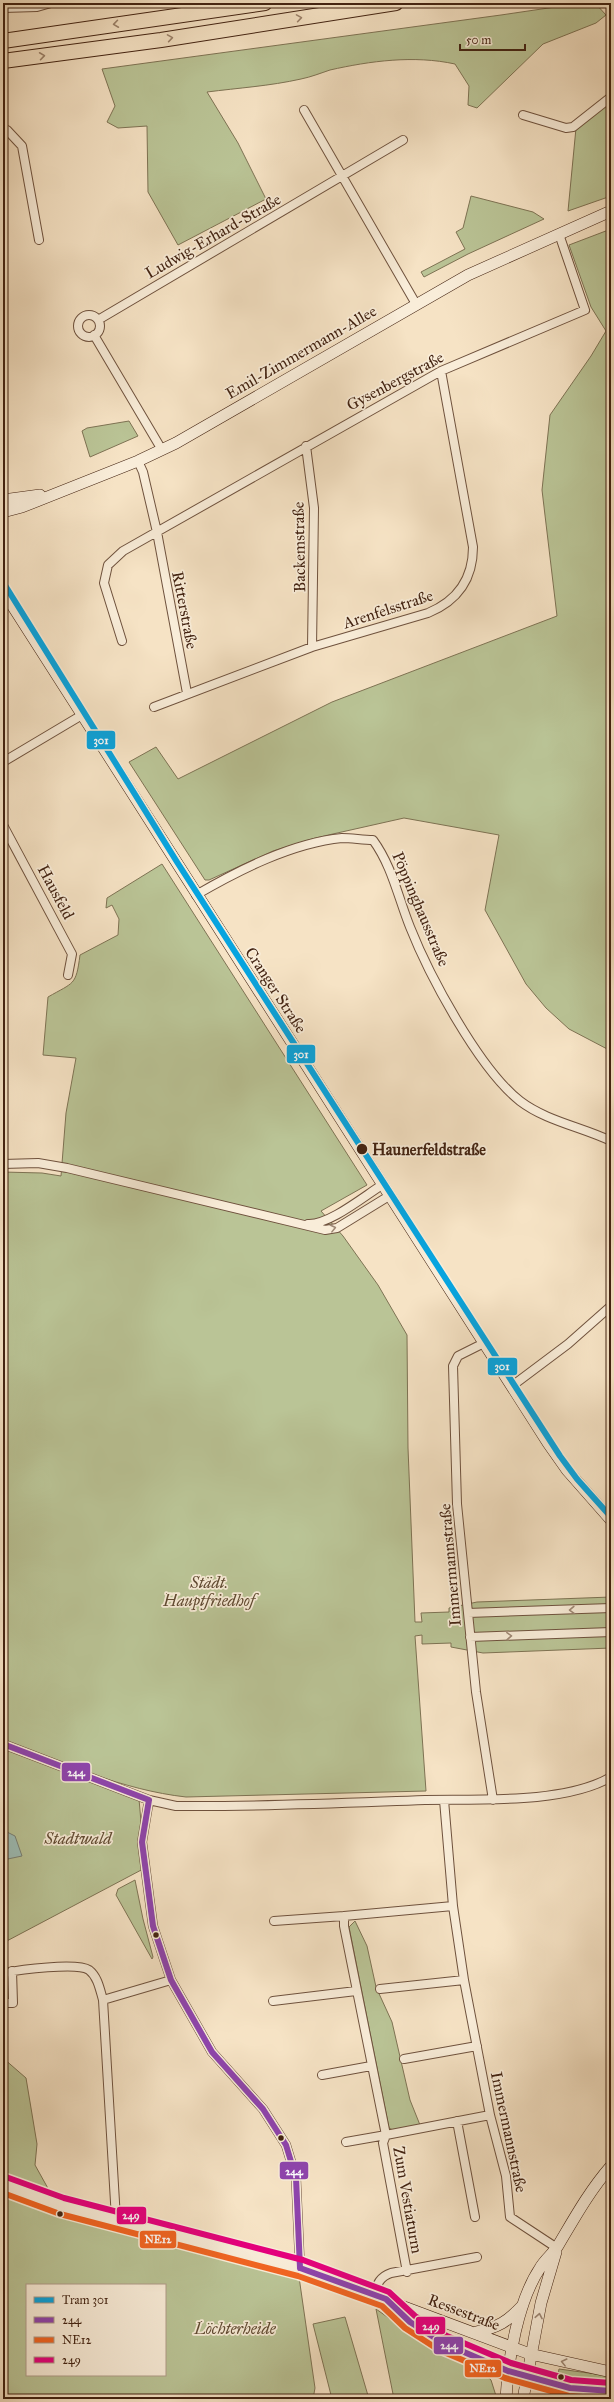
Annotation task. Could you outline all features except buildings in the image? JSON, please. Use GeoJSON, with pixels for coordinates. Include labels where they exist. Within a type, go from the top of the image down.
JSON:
{"type":"FeatureCollection","features":[{"type":"Feature","properties":{"kind":"highway"},"geometry":{"type":"LineString","coordinates":[[3,41],[265,3]]}},
{"type":"Feature","properties":{"kind":"highway"},"geometry":{"type":"LineString","coordinates":[[3,61],[161,40],[396,3]]}},
{"type":"Feature","properties":{"kind":"main road","name":"Emil-Zimmermann-Allee"},"geometry":{"type":"LineString","coordinates":[[3,512],[22,507],[162,450],[259,397],[416,304],[505,257],[611,211]]}},
{"type":"Feature","properties":{"kind":"main road","name":"Emil-Zimmermann-Allee"},"geometry":{"type":"LineString","coordinates":[[563,232],[611,219]]}},
{"type":"Feature","properties":{"kind":"main road","name":"Emil-Zimmermann-Allee"},"geometry":{"type":"LineString","coordinates":[[3,500],[49,495]]}},
{"type":"Feature","properties":{"kind":"main road","name":"Cranger Straße"},"geometry":{"type":"LineString","coordinates":[[3,591],[196,895],[566,1470],[611,1520]]}},
{"type":"Feature","properties":{"kind":"main road"},"geometry":{"type":"LineString","coordinates":[[506,2399],[508,2371],[512,2347],[525,2303],[540,2268],[557,2248],[592,2187],[611,2166]]}},
{"type":"Feature","properties":{"kind":"main road","name":"Ressestraße"},"geometry":{"type":"LineString","coordinates":[[3,2184],[46,2201],[300,2268],[373,2296],[476,2332],[530,2354],[611,2372]]}},
{"type":"Feature","properties":{"kind":"main road"},"geometry":{"type":"LineString","coordinates":[[524,2399],[530,2354],[541,2303],[557,2248]]}},
{"type":"Feature","properties":{"kind":"main road","name":"Ressestraße"},"geometry":{"type":"LineString","coordinates":[[386,2300],[410,2322],[443,2343],[508,2371],[570,2388],[611,2391]]}},
{"type":"Feature","properties":{"kind":"main road"},"geometry":{"type":"LineString","coordinates":[[476,2332],[496,2328],[508,2320],[525,2303]]}},
{"type":"Feature","properties":{"kind":"street"},"geometry":{"type":"LineString","coordinates":[[3,8],[37,7],[51,3]]}},
{"type":"Feature","properties":{"kind":"street"},"geometry":{"type":"LineString","coordinates":[[523,115],[566,128],[573,128],[611,97]]}},
{"type":"Feature","properties":{"kind":"street"},"geometry":{"type":"LineString","coordinates":[[304,110],[416,304]]}},
{"type":"Feature","properties":{"kind":"street"},"geometry":{"type":"LineString","coordinates":[[3,130],[7,130],[22,146],[39,240]]}},
{"type":"Feature","properties":{"kind":"street","name":"Ludwig-Erhard-Straße"},"geometry":{"type":"LineString","coordinates":[[98,320],[403,140]]}},
{"type":"Feature","properties":{"kind":"street","name":"Gysenbergstraße"},"geometry":{"type":"LineString","coordinates":[[156,532],[440,371],[585,310],[563,232]]}},
{"type":"Feature","properties":{"kind":"street"},"geometry":{"type":"LineString","coordinates":[[86,315],[93,315],[98,320],[100,328],[94,335],[84,336],[79,331],[77,324],[80,318],[86,315]]}},
{"type":"Feature","properties":{"kind":"street"},"geometry":{"type":"LineString","coordinates":[[94,335],[162,450]]}},
{"type":"Feature","properties":{"kind":"street","name":"Arenfelsstraße"},"geometry":{"type":"LineString","coordinates":[[154,707],[187,693],[312,648],[441,607],[463,587],[470,575],[473,561],[473,547],[440,371]]}},
{"type":"Feature","properties":{"kind":"street","name":"Backemstraße"},"geometry":{"type":"LineString","coordinates":[[306,446],[314,508],[312,648]]}},
{"type":"Feature","properties":{"kind":"street","name":"Ritterstraße"},"geometry":{"type":"LineString","coordinates":[[138,461],[156,532],[187,693]]}},
{"type":"Feature","properties":{"kind":"street"},"geometry":{"type":"LineString","coordinates":[[122,641],[104,583],[105,574],[108,565],[123,551],[156,532]]}},
{"type":"Feature","properties":{"kind":"street"},"geometry":{"type":"LineString","coordinates":[[3,762],[82,715]]}},
{"type":"Feature","properties":{"kind":"street","name":"Hausfeld"},"geometry":{"type":"LineString","coordinates":[[3,825],[72,954],[68,975]]}},
{"type":"Feature","properties":{"kind":"street","name":"Pöppinghausstraße"},"geometry":{"type":"LineString","coordinates":[[196,895],[238,872],[280,854],[343,838],[373,840],[384,856],[410,927],[428,966],[486,1064],[520,1101],[543,1114],[611,1142]]}},
{"type":"Feature","properties":{"kind":"street"},"geometry":{"type":"LineString","coordinates":[[3,1164],[38,1164],[67,1168],[325,1230],[337,1228],[389,1196]]}},
{"type":"Feature","properties":{"kind":"street"},"geometry":{"type":"LineString","coordinates":[[295,1223],[314,1224],[326,1220],[382,1185]]}},
{"type":"Feature","properties":{"kind":"street"},"geometry":{"type":"LineString","coordinates":[[512,1386],[568,1344],[611,1306]]}},
{"type":"Feature","properties":{"kind":"street","name":"Immermannstraße"},"geometry":{"type":"LineString","coordinates":[[484,1343],[458,1356],[453,1366],[457,1504],[476,1692],[493,1800]]}},
{"type":"Feature","properties":{"kind":"street"},"geometry":{"type":"LineString","coordinates":[[468,1613],[611,1608]]}},
{"type":"Feature","properties":{"kind":"street"},"geometry":{"type":"LineString","coordinates":[[470,1637],[611,1632]]}},
{"type":"Feature","properties":{"kind":"street"},"geometry":{"type":"LineString","coordinates":[[3,1744],[149,1800],[176,1806],[493,1800],[555,1794],[586,1787],[611,1777]]}},
{"type":"Feature","properties":{"kind":"street"},"geometry":{"type":"LineString","coordinates":[[149,1800],[142,1842],[150,1914],[172,1980],[212,2052],[263,2109],[286,2145],[296,2178],[300,2268]]}},
{"type":"Feature","properties":{"kind":"street","name":"Immermannstraße"},"geometry":{"type":"LineString","coordinates":[[444,1800],[453,1906],[464,1980],[490,2115],[506,2176],[510,2217],[557,2248]]}},
{"type":"Feature","properties":{"kind":"street"},"geometry":{"type":"LineString","coordinates":[[274,1920],[344,1916],[453,1906]]}},
{"type":"Feature","properties":{"kind":"street","name":"Zum Vestiaturm"},"geometry":{"type":"LineString","coordinates":[[344,1916],[344,1926],[356,1991],[386,2135],[383,2143],[407,2272]]}},
{"type":"Feature","properties":{"kind":"street"},"geometry":{"type":"LineString","coordinates":[[3,1973],[70,1967],[88,1970],[98,1980],[103,2000],[116,2219]]}},
{"type":"Feature","properties":{"kind":"street"},"geometry":{"type":"LineString","coordinates":[[3,2003],[12,2004],[12,1972]]}},
{"type":"Feature","properties":{"kind":"street"},"geometry":{"type":"LineString","coordinates":[[103,2000],[172,1980]]}},
{"type":"Feature","properties":{"kind":"street"},"geometry":{"type":"LineString","coordinates":[[380,1989],[464,1980]]}},
{"type":"Feature","properties":{"kind":"street"},"geometry":{"type":"LineString","coordinates":[[273,2001],[356,1991]]}},
{"type":"Feature","properties":{"kind":"street"},"geometry":{"type":"LineString","coordinates":[[404,2058],[477,2046]]}},
{"type":"Feature","properties":{"kind":"street"},"geometry":{"type":"LineString","coordinates":[[322,2075],[371,2066]]}},
{"type":"Feature","properties":{"kind":"street"},"geometry":{"type":"LineString","coordinates":[[346,2142],[490,2115]]}},
{"type":"Feature","properties":{"kind":"street"},"geometry":{"type":"LineString","coordinates":[[458,2121],[475,2217]]}},
{"type":"Feature","properties":{"kind":"street","name":"Zum Vestiaturm"},"geometry":{"type":"LineString","coordinates":[[373,2296],[378,2282],[384,2276],[477,2257]]}},
{"type":"Feature","properties":{"kind":"green space"},"geometry":{"type":"Polygon","coordinates":[[[565,3],[595,3],[606,15],[596,23],[543,44],[477,108],[468,105],[469,86],[455,64],[424,60],[392,60],[361,64],[330,70],[289,81],[207,92],[238,143],[266,199],[178,245],[148,192],[147,126],[118,128],[107,122],[115,106],[102,69],[501,15],[562,6],[565,3]]]}},
{"type":"Feature","properties":{"kind":"green space"},"geometry":{"type":"Polygon","coordinates":[[[611,102],[611,196],[568,211],[576,128],[611,102]]]}},
{"type":"Feature","properties":{"kind":"green space"},"geometry":{"type":"Polygon","coordinates":[[[471,196],[533,212],[544,219],[468,254],[424,277],[421,272],[465,249],[456,232],[463,228],[471,196]]]}},
{"type":"Feature","properties":{"kind":"green space"},"geometry":{"type":"Polygon","coordinates":[[[611,229],[611,1051],[569,1029],[546,1008],[526,984],[485,910],[499,835],[404,818],[315,838],[273,851],[209,880],[205,880],[129,762],[156,747],[178,779],[332,702],[557,616],[542,490],[550,415],[591,356],[606,331],[591,307],[569,245],[611,229]]]}},
{"type":"Feature","properties":{"kind":"green space"},"geometry":{"type":"Polygon","coordinates":[[[129,421],[138,436],[90,457],[82,431],[87,428],[129,421]]]}},
{"type":"Feature","properties":{"kind":"green space","name":"Städt. Hauptfriedhof"},"geometry":{"type":"Polygon","coordinates":[[[162,864],[367,1185],[321,1211],[343,1236],[378,1285],[407,1335],[408,1448],[415,1622],[422,1622],[421,1613],[449,1612],[449,1608],[477,1602],[611,1597],[611,1648],[483,1653],[451,1647],[451,1643],[422,1644],[422,1635],[415,1636],[426,1791],[186,1797],[139,1788],[93,1775],[3,1741],[3,1172],[42,1173],[61,1176],[66,1113],[76,1058],[43,1055],[48,997],[72,982],[77,973],[80,955],[118,935],[119,919],[112,905],[106,908],[107,898],[162,864]]]}},
{"type":"Feature","properties":{"kind":"green space","name":"Stadtwald"},"geometry":{"type":"Polygon","coordinates":[[[3,1747],[139,1799],[145,1868],[3,1943],[3,1747]]]}},
{"type":"Feature","properties":{"kind":"green space"},"geometry":{"type":"Polygon","coordinates":[[[135,1880],[153,1957],[152,1959],[116,1895],[118,1889],[135,1880]]]}},
{"type":"Feature","properties":{"kind":"green space"},"geometry":{"type":"Polygon","coordinates":[[[355,1921],[367,1946],[376,1987],[392,2022],[410,2100],[420,2125],[393,2130],[389,2128],[349,1927],[355,1921]]]}},
{"type":"Feature","properties":{"kind":"green space"},"geometry":{"type":"Polygon","coordinates":[[[3,2058],[26,2078],[37,2144],[35,2165],[50,2192],[3,2172],[3,2058]]]}},
{"type":"Feature","properties":{"kind":"green space","name":"Löchterheide"},"geometry":{"type":"Polygon","coordinates":[[[3,2186],[57,2211],[298,2270],[315,2388],[313,2399],[3,2399],[3,2186]]]}},
{"type":"Feature","properties":{"kind":"green space"},"geometry":{"type":"Polygon","coordinates":[[[376,2309],[437,2352],[481,2371],[491,2380],[497,2399],[394,2399],[376,2309]]]}},
{"type":"Feature","properties":{"kind":"green space"},"geometry":{"type":"Polygon","coordinates":[[[345,2317],[369,2399],[332,2399],[313,2324],[345,2317]]]}},
{"type":"Feature","properties":{"kind":"green space"},"geometry":{"type":"Polygon","coordinates":[[[559,2369],[611,2376],[611,2387],[557,2380],[559,2369]]]}},
{"type":"Feature","properties":{"kind":"green space"},"geometry":{"type":"Polygon","coordinates":[[[553,2389],[611,2397],[611,2399],[554,2399],[553,2389]]]}},
{"type":"Feature","properties":{"kind":"water"},"geometry":{"type":"Polygon","coordinates":[[[3,1830],[15,1836],[22,1856],[3,1860],[3,1830]]]}},
{"type":"Feature","properties":{"kind":"tram line","name":"301"},"geometry":{"type":"LineString","coordinates":[[3,582],[177,862],[560,1456],[577,1479],[611,1517]]}},
{"type":"Feature","properties":{"kind":"transit line","name":"244"},"geometry":{"type":"LineString","coordinates":[[3,1744],[149,1800]]}},
{"type":"Feature","properties":{"kind":"transit line","name":"244"},"geometry":{"type":"LineString","coordinates":[[149,1800],[142,1842],[153,1926],[171,1980],[212,2052],[263,2109],[286,2145],[296,2178],[300,2268]]}},
{"type":"Feature","properties":{"kind":"transit line","name":"249"},"geometry":{"type":"LineString","coordinates":[[6,2177],[64,2198],[303,2260],[389,2292],[415,2316],[447,2336],[511,2363],[571,2380],[611,2383]]}},
{"type":"Feature","properties":{"kind":"transit line","name":"NE12"},"geometry":{"type":"LineString","coordinates":[[3,2193],[60,2214],[298,2276],[382,2306],[405,2328],[439,2350],[505,2378],[569,2396],[610,2399]]}},
{"type":"Feature","properties":{"kind":"transit line","name":"244"},"geometry":{"type":"LineString","coordinates":[[300,2268],[386,2299],[410,2322],[443,2343],[508,2371],[570,2388],[611,2391]]}},
{"type":"Feature","properties":{"kind":"place","name":"Haunerfeldstraße"},"geometry":{"type":"Point","coordinates":[362,1149]}}]}
